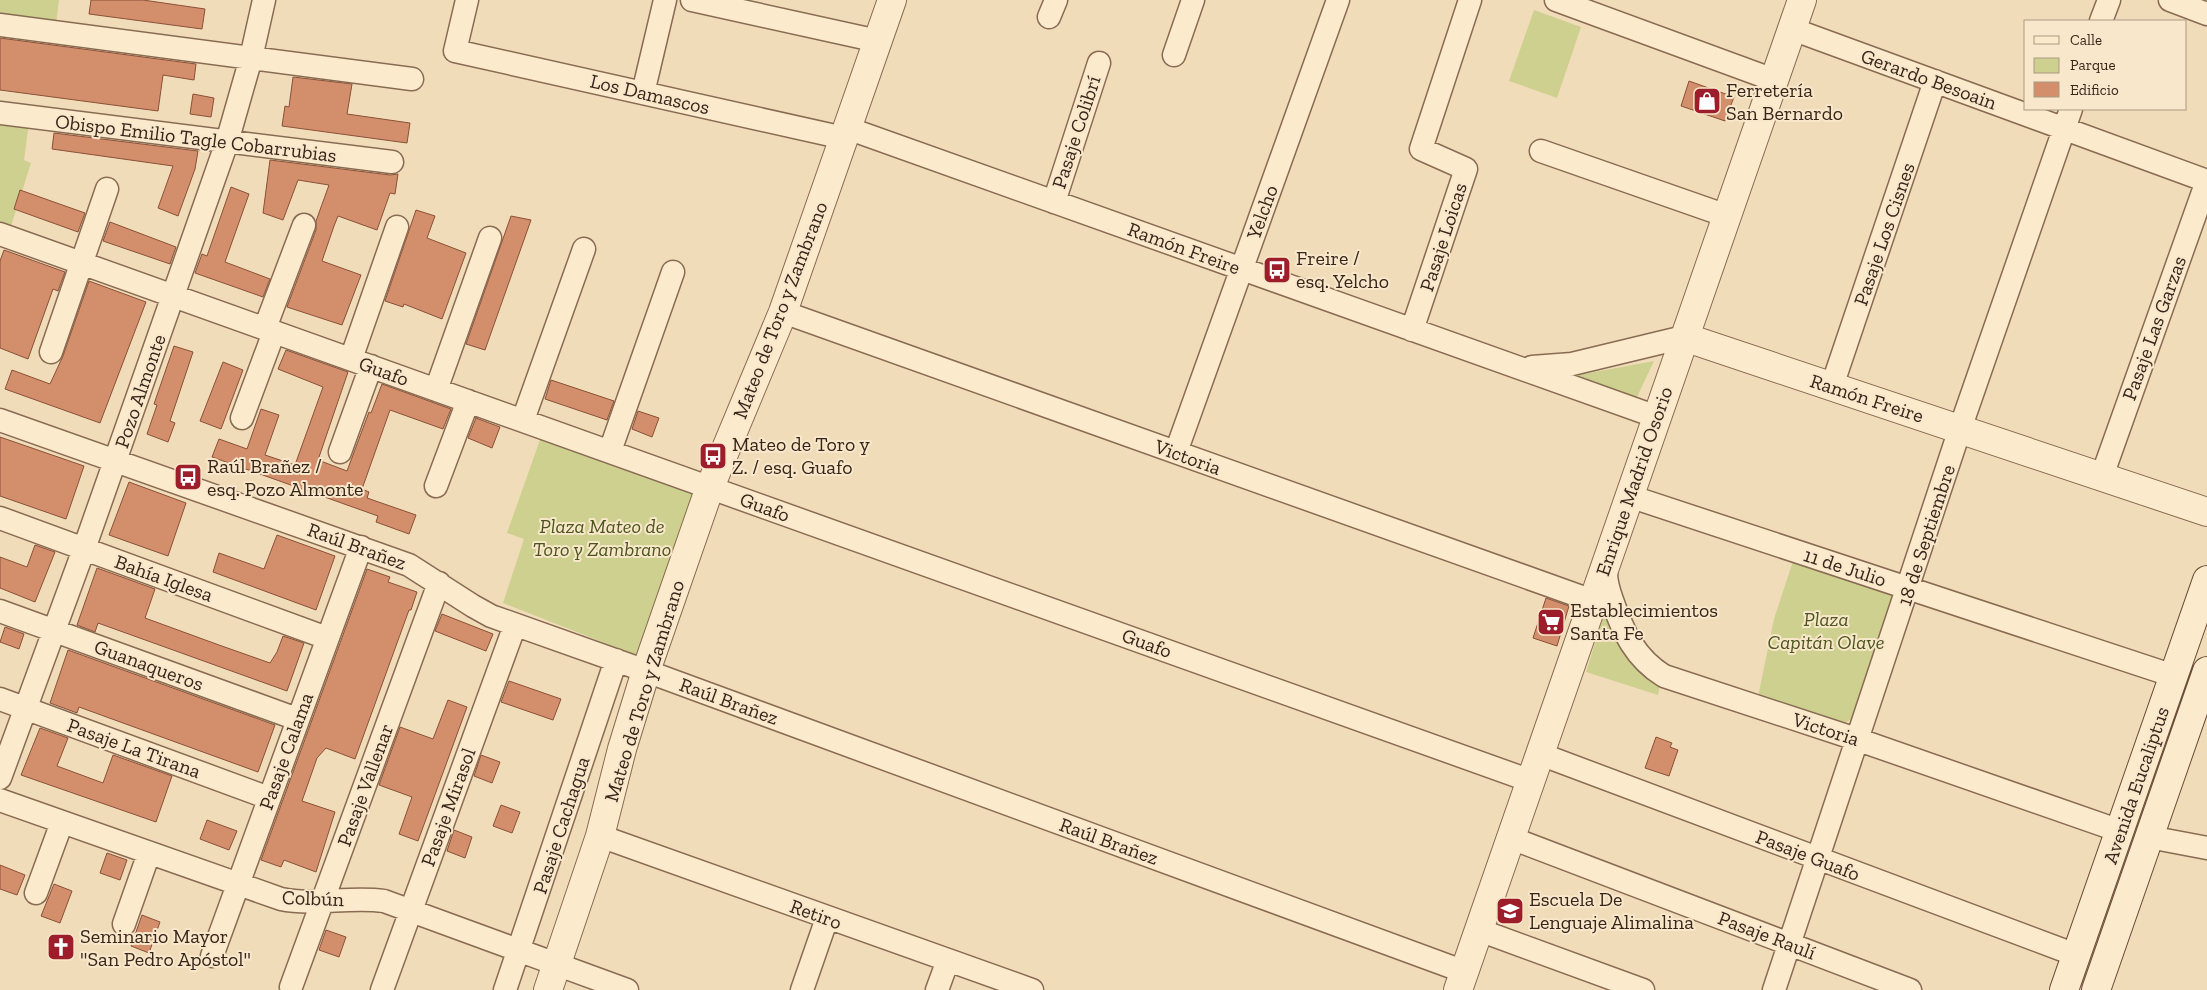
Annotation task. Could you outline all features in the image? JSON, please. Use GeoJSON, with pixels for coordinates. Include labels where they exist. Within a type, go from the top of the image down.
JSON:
{"type":"FeatureCollection","features":[{"type":"Feature","properties":{"kind":"street","name":"Pozo Almonte"},"geometry":{"type":"LineString","coordinates":[[0,778],[228,142],[251,58],[264,0]]}},
{"type":"Feature","properties":{"kind":"street","name":"Los Damascos"},"geometry":{"type":"LineString","coordinates":[[468,0],[455,51],[643,93],[846,133]]}},
{"type":"Feature","properties":{"kind":"street"},"geometry":{"type":"LineString","coordinates":[[643,93],[665,0]]}},
{"type":"Feature","properties":{"kind":"street"},"geometry":{"type":"LineString","coordinates":[[692,0],[878,41]]}},
{"type":"Feature","properties":{"kind":"street","name":"Mateo de Toro y Zambrano"},"geometry":{"type":"LineString","coordinates":[[548,990],[600,836],[622,749],[646,670],[710,487],[783,312],[892,0]]}},
{"type":"Feature","properties":{"kind":"street"},"geometry":{"type":"LineString","coordinates":[[1174,55],[1193,0]]}},
{"type":"Feature","properties":{"kind":"street","name":"Yelcho"},"geometry":{"type":"LineString","coordinates":[[1176,452],[1338,0]]}},
{"type":"Feature","properties":{"kind":"street","name":"Pasaje Loicas"},"geometry":{"type":"LineString","coordinates":[[1412,330],[1466,169],[1421,149],[1470,0]]}},
{"type":"Feature","properties":{"kind":"street"},"geometry":{"type":"LineString","coordinates":[[1556,0],[1774,80]]}},
{"type":"Feature","properties":{"kind":"street","name":"Enrique Madrid Osorio"},"geometry":{"type":"LineString","coordinates":[[1462,981],[1802,0]]}},
{"type":"Feature","properties":{"kind":"street"},"geometry":{"type":"LineString","coordinates":[[2101,20],[2108,0]]}},
{"type":"Feature","properties":{"kind":"street"},"geometry":{"type":"LineString","coordinates":[[2170,0],[2207,14]]}},
{"type":"Feature","properties":{"kind":"street"},"geometry":{"type":"LineString","coordinates":[[0,25],[412,79]]}},
{"type":"Feature","properties":{"kind":"street","name":"Gerardo Besoain"},"geometry":{"type":"LineString","coordinates":[[1792,29],[1935,81],[2024,106]]}},
{"type":"Feature","properties":{"kind":"street","name":"Pasaje Colibrí"},"geometry":{"type":"LineString","coordinates":[[1054,202],[1099,63]]}},
{"type":"Feature","properties":{"kind":"street","name":"Pasaje Los Cisnes"},"geometry":{"type":"LineString","coordinates":[[1832,386],[1935,81]]}},
{"type":"Feature","properties":{"kind":"street","name":"Gerardo Besoain"},"geometry":{"type":"LineString","coordinates":[[2038,110],[2067,118],[2207,181]]}},
{"type":"Feature","properties":{"kind":"street","name":"Obispo Emilio Tagle Cobarrubias"},"geometry":{"type":"LineString","coordinates":[[0,113],[392,162]]}},
{"type":"Feature","properties":{"kind":"street","name":"18 de Septiembre"},"geometry":{"type":"LineString","coordinates":[[1774,990],[1960,429],[2067,118]]}},
{"type":"Feature","properties":{"kind":"street","name":"Ramón Freire"},"geometry":{"type":"LineString","coordinates":[[846,133],[1054,202],[1657,417]]}},
{"type":"Feature","properties":{"kind":"street"},"geometry":{"type":"LineString","coordinates":[[1541,152],[1727,216]]}},
{"type":"Feature","properties":{"kind":"street","name":"Pasaje Las Garzas"},"geometry":{"type":"LineString","coordinates":[[2102,476],[2207,181]]}},
{"type":"Feature","properties":{"kind":"street"},"geometry":{"type":"LineString","coordinates":[[51,352],[107,189]]}},
{"type":"Feature","properties":{"kind":"street"},"geometry":{"type":"LineString","coordinates":[[242,418],[304,225]]}},
{"type":"Feature","properties":{"kind":"street"},"geometry":{"type":"LineString","coordinates":[[340,452],[361,363],[398,227]]}},
{"type":"Feature","properties":{"kind":"street","name":"Guafo"},"geometry":{"type":"LineString","coordinates":[[0,234],[1531,780]]}},
{"type":"Feature","properties":{"kind":"street"},"geometry":{"type":"LineString","coordinates":[[436,390],[490,238]]}},
{"type":"Feature","properties":{"kind":"street"},"geometry":{"type":"LineString","coordinates":[[523,420],[584,249]]}},
{"type":"Feature","properties":{"kind":"street"},"geometry":{"type":"LineString","coordinates":[[610,451],[673,272]]}},
{"type":"Feature","properties":{"kind":"street","name":"Victoria"},"geometry":{"type":"LineString","coordinates":[[783,312],[1593,601]]}},
{"type":"Feature","properties":{"kind":"street","name":"Ramón Freire"},"geometry":{"type":"LineString","coordinates":[[1521,367],[1572,364],[1684,337],[2207,512]]}},
{"type":"Feature","properties":{"kind":"street"},"geometry":{"type":"LineString","coordinates":[[436,486],[468,401]]}},
{"type":"Feature","properties":{"kind":"street","name":"Raúl Brañez"},"geometry":{"type":"LineString","coordinates":[[0,420],[409,565],[473,606],[515,625],[646,670],[1462,981]]}},
{"type":"Feature","properties":{"kind":"street","name":"11 de Julio"},"geometry":{"type":"LineString","coordinates":[[1629,496],[2174,676]]}},
{"type":"Feature","properties":{"kind":"street","name":"Bahía Iglesa"},"geometry":{"type":"LineString","coordinates":[[0,518],[327,638]]}},
{"type":"Feature","properties":{"kind":"street","name":"Pasaje Calama"},"geometry":{"type":"LineString","coordinates":[[212,956],[361,547]]}},
{"type":"Feature","properties":{"kind":"street","name":"Victoria"},"geometry":{"type":"LineString","coordinates":[[1609,555],[1606,572],[1608,590],[1618,618],[1631,646],[1652,668],[1664,676],[1856,739],[2120,831]]}},
{"type":"Feature","properties":{"kind":"street","name":"Avenida Eucaliptus"},"geometry":{"type":"LineString","coordinates":[[2064,990],[2207,580]]}},
{"type":"Feature","properties":{"kind":"street","name":"Pasaje Vallenar"},"geometry":{"type":"LineString","coordinates":[[291,987],[439,583]]}},
{"type":"Feature","properties":{"kind":"street","name":"Guanaqueros"},"geometry":{"type":"LineString","coordinates":[[0,611],[298,719]]}},
{"type":"Feature","properties":{"kind":"street","name":"Pasaje Mirasol"},"geometry":{"type":"LineString","coordinates":[[382,990],[515,625]]}},
{"type":"Feature","properties":{"kind":"street","name":"Pasaje Cachagua"},"geometry":{"type":"LineString","coordinates":[[505,990],[520,951],[616,660]]}},
{"type":"Feature","properties":{"kind":"street","name":"Avenida Eucaliptus"},"geometry":{"type":"LineString","coordinates":[[2096,990],[2207,671]]}},
{"type":"Feature","properties":{"kind":"street","name":"Pasaje La Tirana"},"geometry":{"type":"LineString","coordinates":[[0,699],[269,798]]}},
{"type":"Feature","properties":{"kind":"street","name":"Pasaje Guafo"},"geometry":{"type":"LineString","coordinates":[[1540,754],[2076,955]]}},
{"type":"Feature","properties":{"kind":"street","name":"Colbún"},"geometry":{"type":"LineString","coordinates":[[0,800],[280,900],[375,900],[627,990]]}},
{"type":"Feature","properties":{"kind":"street"},"geometry":{"type":"LineString","coordinates":[[36,894],[62,822]]}},
{"type":"Feature","properties":{"kind":"street","name":"Retiro"},"geometry":{"type":"LineString","coordinates":[[600,836],[1024,989]]}},
{"type":"Feature","properties":{"kind":"street"},"geometry":{"type":"LineString","coordinates":[[2150,837],[2207,848]]}},
{"type":"Feature","properties":{"kind":"street","name":"Pasaje Raulí"},"geometry":{"type":"LineString","coordinates":[[1511,838],[1910,990]]}},
{"type":"Feature","properties":{"kind":"street"},"geometry":{"type":"LineString","coordinates":[[124,924],[149,853]]}},
{"type":"Feature","properties":{"kind":"street"},"geometry":{"type":"LineString","coordinates":[[2092,906],[2111,907],[2122,916]]}},
{"type":"Feature","properties":{"kind":"street"},"geometry":{"type":"LineString","coordinates":[[802,990],[828,918]]}},
{"type":"Feature","properties":{"kind":"street"},"geometry":{"type":"LineString","coordinates":[[1479,930],[1643,990]]}},
{"type":"Feature","properties":{"kind":"street"},"geometry":{"type":"LineString","coordinates":[[937,990],[948,960]]}},
{"type":"Feature","properties":{"kind":"green space"},"geometry":{"type":"Polygon","coordinates":[[[0,0],[59,0],[56,24],[0,20],[0,0]]]}},
{"type":"Feature","properties":{"kind":"green space"},"geometry":{"type":"Polygon","coordinates":[[[1534,10],[1581,27],[1557,98],[1509,81],[1534,10]]]}},
{"type":"Feature","properties":{"kind":"green space"},"geometry":{"type":"Polygon","coordinates":[[[0,119],[29,123],[24,160],[31,163],[11,226],[0,222],[0,119]]]}},
{"type":"Feature","properties":{"kind":"green space"},"geometry":{"type":"Polygon","coordinates":[[[1654,361],[1636,399],[1568,377],[1654,361]]]}},
{"type":"Feature","properties":{"kind":"green space","name":"Plaza Mateo de Toro y Zambrano"},"geometry":{"type":"Polygon","coordinates":[[[541,437],[697,490],[640,654],[633,654],[503,603],[524,539],[507,533],[541,437]]]}},
{"type":"Feature","properties":{"kind":"green space","name":"Plaza Capitán Olave"},"geometry":{"type":"Polygon","coordinates":[[[1795,555],[1893,594],[1852,719],[1843,724],[1758,697],[1774,619],[1795,555]]]}},
{"type":"Feature","properties":{"kind":"green space"},"geometry":{"type":"Polygon","coordinates":[[[1603,618],[1607,618],[1660,685],[1658,695],[1586,672],[1603,618]]]}},
{"type":"Feature","properties":{"kind":"building"},"geometry":{"type":"Polygon","coordinates":[[[91,0],[143,0],[205,9],[202,29],[89,14],[91,0]]]}},
{"type":"Feature","properties":{"kind":"building"},"geometry":{"type":"Polygon","coordinates":[[[0,38],[196,64],[194,80],[163,75],[158,111],[0,90],[0,38]]]}},
{"type":"Feature","properties":{"kind":"building"},"geometry":{"type":"Polygon","coordinates":[[[293,77],[352,84],[347,114],[410,123],[407,143],[282,126],[285,106],[289,107],[293,77]]]}},
{"type":"Feature","properties":{"kind":"building","name":"Ferretería San Bernardo"},"geometry":{"type":"Polygon","coordinates":[[[1689,81],[1734,97],[1725,121],[1681,106],[1689,81]]]}},
{"type":"Feature","properties":{"kind":"building"},"geometry":{"type":"Polygon","coordinates":[[[193,94],[214,98],[211,117],[190,114],[193,94]]]}},
{"type":"Feature","properties":{"kind":"building"},"geometry":{"type":"Polygon","coordinates":[[[54,133],[198,151],[195,169],[178,216],[158,208],[173,166],[52,149],[54,133]]]}},
{"type":"Feature","properties":{"kind":"building"},"geometry":{"type":"Polygon","coordinates":[[[270,160],[390,175],[398,174],[395,194],[390,193],[377,230],[338,216],[334,226],[322,261],[361,275],[342,325],[287,307],[316,230],[316,221],[329,185],[298,180],[283,220],[263,213],[270,160]]]}},
{"type":"Feature","properties":{"kind":"building"},"geometry":{"type":"Polygon","coordinates":[[[231,187],[249,194],[225,262],[270,279],[263,297],[195,273],[202,254],[207,256],[231,187]]]}},
{"type":"Feature","properties":{"kind":"building"},"geometry":{"type":"Polygon","coordinates":[[[20,190],[85,213],[78,232],[14,209],[20,190]]]}},
{"type":"Feature","properties":{"kind":"building"},"geometry":{"type":"Polygon","coordinates":[[[416,210],[435,216],[427,238],[466,253],[442,319],[404,304],[403,307],[385,301],[416,210]]]}},
{"type":"Feature","properties":{"kind":"building"},"geometry":{"type":"Polygon","coordinates":[[[511,216],[531,220],[485,350],[466,344],[511,216]]]}},
{"type":"Feature","properties":{"kind":"building"},"geometry":{"type":"Polygon","coordinates":[[[110,222],[176,247],[170,264],[103,241],[110,222]]]}},
{"type":"Feature","properties":{"kind":"building"},"geometry":{"type":"Polygon","coordinates":[[[4,250],[65,272],[58,291],[53,289],[28,359],[0,348],[0,261],[4,250]]]}},
{"type":"Feature","properties":{"kind":"building"},"geometry":{"type":"Polygon","coordinates":[[[89,281],[146,302],[100,423],[5,389],[12,370],[50,384],[63,356],[89,281]]]}},
{"type":"Feature","properties":{"kind":"building"},"geometry":{"type":"Polygon","coordinates":[[[174,346],[193,352],[170,421],[175,423],[168,442],[147,434],[157,405],[154,404],[174,346]]]}},
{"type":"Feature","properties":{"kind":"building"},"geometry":{"type":"Polygon","coordinates":[[[286,350],[348,372],[318,460],[347,471],[369,412],[371,413],[382,384],[451,409],[443,429],[390,410],[362,489],[369,492],[367,498],[416,515],[409,534],[376,522],[378,516],[212,457],[219,439],[247,449],[261,409],[279,415],[265,455],[295,465],[323,387],[278,369],[286,350]]]}},
{"type":"Feature","properties":{"kind":"building"},"geometry":{"type":"Polygon","coordinates":[[[223,362],[243,370],[221,429],[200,421],[223,362]]]}},
{"type":"Feature","properties":{"kind":"building"},"geometry":{"type":"Polygon","coordinates":[[[551,380],[614,401],[607,420],[545,399],[551,380]]]}},
{"type":"Feature","properties":{"kind":"building"},"geometry":{"type":"Polygon","coordinates":[[[638,411],[659,418],[652,437],[632,429],[638,411]]]}},
{"type":"Feature","properties":{"kind":"building"},"geometry":{"type":"Polygon","coordinates":[[[476,418],[500,427],[492,448],[468,438],[476,418]]]}},
{"type":"Feature","properties":{"kind":"building"},"geometry":{"type":"Polygon","coordinates":[[[0,437],[84,466],[66,519],[0,496],[0,437]]]}},
{"type":"Feature","properties":{"kind":"building"},"geometry":{"type":"Polygon","coordinates":[[[129,482],[186,503],[168,556],[109,535],[129,482]]]}},
{"type":"Feature","properties":{"kind":"building"},"geometry":{"type":"Polygon","coordinates":[[[277,535],[335,556],[316,610],[213,572],[219,553],[264,569],[277,535]]]}},
{"type":"Feature","properties":{"kind":"building"},"geometry":{"type":"Polygon","coordinates":[[[35,545],[55,552],[35,602],[0,588],[0,557],[27,567],[35,545]]]}},
{"type":"Feature","properties":{"kind":"building"},"geometry":{"type":"Polygon","coordinates":[[[97,568],[155,589],[145,618],[219,645],[270,663],[277,652],[283,636],[304,643],[287,691],[98,623],[95,632],[77,625],[97,568]]]}},
{"type":"Feature","properties":{"kind":"building"},"geometry":{"type":"Polygon","coordinates":[[[367,569],[390,577],[388,582],[417,592],[355,759],[326,748],[317,758],[302,801],[335,812],[316,872],[284,860],[281,867],[261,860],[367,569]]]}},
{"type":"Feature","properties":{"kind":"building","name":"Establecimientos Santa Fe"},"geometry":{"type":"Polygon","coordinates":[[[1546,598],[1569,606],[1557,646],[1533,638],[1546,598]]]}},
{"type":"Feature","properties":{"kind":"building"},"geometry":{"type":"Polygon","coordinates":[[[442,614],[493,634],[486,651],[435,631],[442,614]]]}},
{"type":"Feature","properties":{"kind":"building"},"geometry":{"type":"Polygon","coordinates":[[[5,627],[24,634],[19,649],[0,642],[5,627]]]}},
{"type":"Feature","properties":{"kind":"building"},"geometry":{"type":"Polygon","coordinates":[[[68,650],[275,725],[258,772],[79,707],[77,713],[50,703],[68,650]]]}},
{"type":"Feature","properties":{"kind":"building"},"geometry":{"type":"Polygon","coordinates":[[[509,681],[561,699],[553,720],[501,702],[509,681]]]}},
{"type":"Feature","properties":{"kind":"building"},"geometry":{"type":"Polygon","coordinates":[[[448,700],[467,707],[418,841],[399,834],[412,797],[379,785],[400,727],[433,739],[448,700]]]}},
{"type":"Feature","properties":{"kind":"building"},"geometry":{"type":"Polygon","coordinates":[[[40,728],[68,738],[57,766],[103,783],[113,755],[172,776],[156,822],[21,775],[40,728]]]}},
{"type":"Feature","properties":{"kind":"building"},"geometry":{"type":"Polygon","coordinates":[[[1656,737],[1672,743],[1670,747],[1678,750],[1669,776],[1645,768],[1656,737]]]}},
{"type":"Feature","properties":{"kind":"building"},"geometry":{"type":"Polygon","coordinates":[[[481,755],[500,762],[492,783],[474,776],[481,755]]]}},
{"type":"Feature","properties":{"kind":"building"},"geometry":{"type":"Polygon","coordinates":[[[501,805],[520,812],[512,833],[493,826],[501,805]]]}},
{"type":"Feature","properties":{"kind":"building"},"geometry":{"type":"Polygon","coordinates":[[[207,820],[237,831],[229,850],[200,839],[207,820]]]}},
{"type":"Feature","properties":{"kind":"building"},"geometry":{"type":"Polygon","coordinates":[[[454,830],[472,837],[465,858],[447,851],[454,830]]]}},
{"type":"Feature","properties":{"kind":"building"},"geometry":{"type":"Polygon","coordinates":[[[107,853],[127,860],[120,880],[100,873],[107,853]]]}},
{"type":"Feature","properties":{"kind":"building"},"geometry":{"type":"Polygon","coordinates":[[[0,865],[25,875],[17,895],[0,889],[0,865]]]}},
{"type":"Feature","properties":{"kind":"building"},"geometry":{"type":"Polygon","coordinates":[[[54,884],[72,891],[60,923],[41,916],[54,884]]]}},
{"type":"Feature","properties":{"kind":"building"},"geometry":{"type":"Polygon","coordinates":[[[142,915],[160,922],[149,953],[131,946],[142,915]]]}},
{"type":"Feature","properties":{"kind":"building"},"geometry":{"type":"Polygon","coordinates":[[[326,930],[346,937],[339,957],[319,950],[326,930]]]}},
{"type":"Feature","properties":{"kind":"place","name":"Ferretería San Bernardo"},"geometry":{"type":"Point","coordinates":[1707,101]}},
{"type":"Feature","properties":{"kind":"place","name":"Freire / esq. Yelcho"},"geometry":{"type":"Point","coordinates":[1277,270]}},
{"type":"Feature","properties":{"kind":"place","name":"Mateo de Toro y Z. / esq. Guafo"},"geometry":{"type":"Point","coordinates":[713,456]}},
{"type":"Feature","properties":{"kind":"place","name":"Raúl Brañez / esq. Pozo Almonte"},"geometry":{"type":"Point","coordinates":[188,477]}},
{"type":"Feature","properties":{"kind":"place","name":"Establecimientos Santa Fe"},"geometry":{"type":"Point","coordinates":[1551,622]}},
{"type":"Feature","properties":{"kind":"place","name":"Escuela De Lenguaje Alimalina"},"geometry":{"type":"Point","coordinates":[1510,911]}},
{"type":"Feature","properties":{"kind":"place","name":"Seminario Mayor \"San Pedro Apóstol\""},"geometry":{"type":"Point","coordinates":[61,947]}}]}
